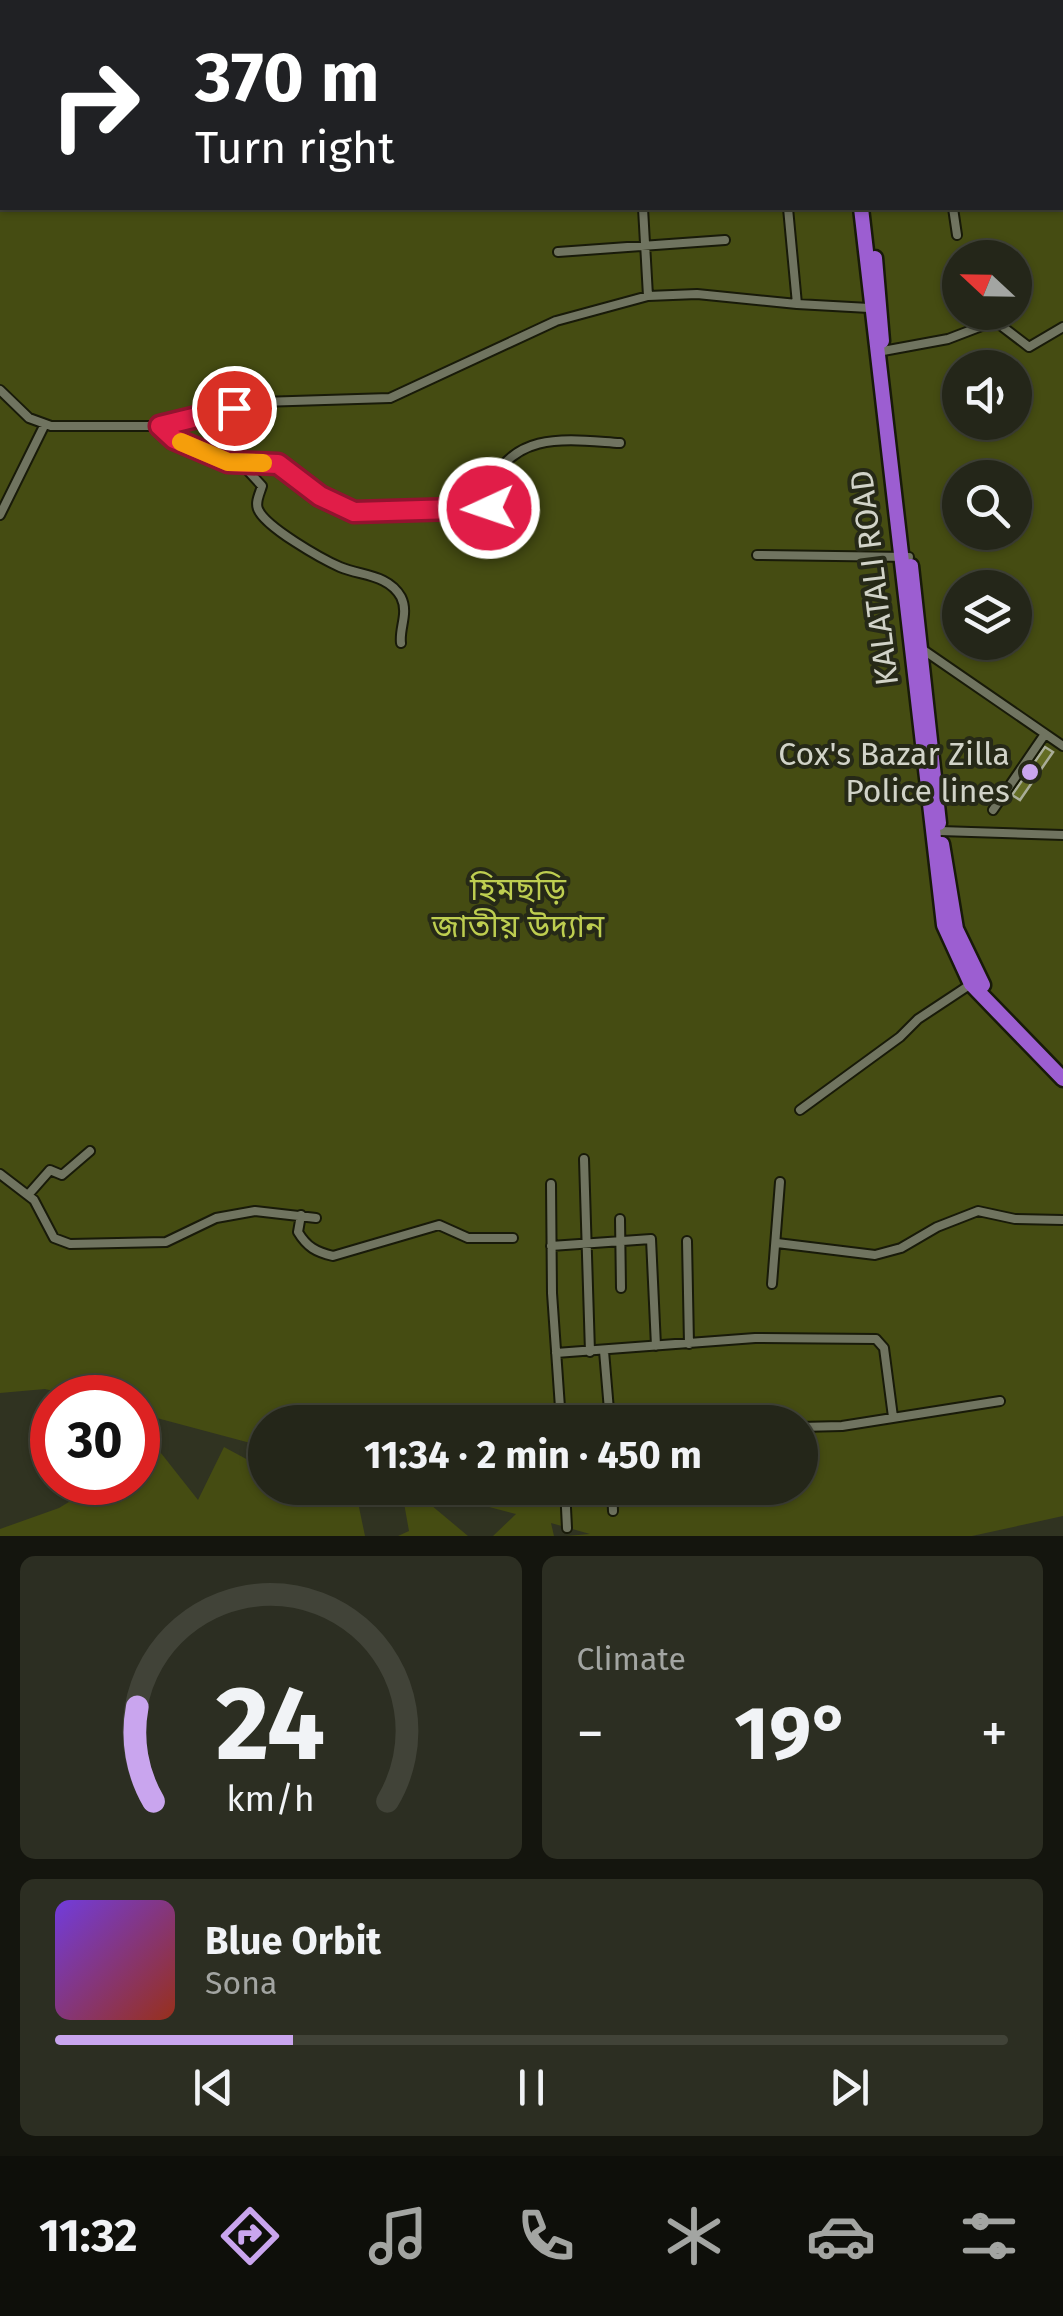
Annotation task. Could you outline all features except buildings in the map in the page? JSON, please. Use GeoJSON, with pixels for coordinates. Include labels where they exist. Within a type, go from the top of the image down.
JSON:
{"type":"FeatureCollection","features":[{"type":"Feature","properties":{"kind":"highway","name":"KALATALI ROAD"},"geometry":{"type":"LineString","coordinates":[[860,210],[905,557],[922,649],[918,671],[956,929],[979,979],[998,1003],[1063,1065]]}},
{"type":"Feature","properties":{"kind":"highway","name":"KALATALI ROAD"},"geometry":{"type":"LineString","coordinates":[[870,210],[944,925],[971,984],[988,1007],[1063,1079]]}},
{"type":"Feature","properties":{"kind":"street"},"geometry":{"type":"LineString","coordinates":[[643,210],[648,296]]}},
{"type":"Feature","properties":{"kind":"street"},"geometry":{"type":"LineString","coordinates":[[788,210],[796,304]]}},
{"type":"Feature","properties":{"kind":"street"},"geometry":{"type":"LineString","coordinates":[[954,210],[957,235]]}},
{"type":"Feature","properties":{"kind":"street"},"geometry":{"type":"LineString","coordinates":[[558,252],[725,240]]}},
{"type":"Feature","properties":{"kind":"street"},"geometry":{"type":"LineString","coordinates":[[0,390],[29,418],[45,424],[163,426],[260,402],[390,398],[556,321],[648,296],[697,294],[870,308]]}},
{"type":"Feature","properties":{"kind":"street"},"geometry":{"type":"LineString","coordinates":[[883,350],[948,339],[995,321],[1029,347],[1063,328]]}},
{"type":"Feature","properties":{"kind":"street"},"geometry":{"type":"LineString","coordinates":[[0,515],[45,424]]}},
{"type":"Feature","properties":{"kind":"street"},"geometry":{"type":"LineString","coordinates":[[163,426],[174,439],[208,456],[278,464],[320,496],[354,512],[488,510],[488,495],[506,464],[545,439],[620,443]]}},
{"type":"Feature","properties":{"kind":"street"},"geometry":{"type":"LineString","coordinates":[[240,462],[262,486],[257,501],[262,515],[317,555],[341,567],[383,579],[397,592],[404,606],[401,643]]}},
{"type":"Feature","properties":{"kind":"street"},"geometry":{"type":"LineString","coordinates":[[757,555],[905,557]]}},
{"type":"Feature","properties":{"kind":"street"},"geometry":{"type":"LineString","coordinates":[[922,649],[1063,746]]}},
{"type":"Feature","properties":{"kind":"street"},"geometry":{"type":"LineString","coordinates":[[993,810],[1046,734]]}},
{"type":"Feature","properties":{"kind":"street"},"geometry":{"type":"LineString","coordinates":[[940,831],[1063,836]]}},
{"type":"Feature","properties":{"kind":"street"},"geometry":{"type":"LineString","coordinates":[[800,1110],[900,1038],[918,1019],[971,984]]}},
{"type":"Feature","properties":{"kind":"street"},"geometry":{"type":"LineString","coordinates":[[28,1194],[50,1170],[62,1174],[90,1151]]}},
{"type":"Feature","properties":{"kind":"street"},"geometry":{"type":"LineString","coordinates":[[584,1159],[590,1352]]}},
{"type":"Feature","properties":{"kind":"street"},"geometry":{"type":"LineString","coordinates":[[0,1174],[28,1194],[46,1217],[54,1238],[70,1244],[166,1242],[201,1224],[238,1212],[276,1211],[316,1218]]}},
{"type":"Feature","properties":{"kind":"street"},"geometry":{"type":"LineString","coordinates":[[772,1284],[780,1182]]}},
{"type":"Feature","properties":{"kind":"street"},"geometry":{"type":"LineString","coordinates":[[551,1184],[561,1405]]}},
{"type":"Feature","properties":{"kind":"street"},"geometry":{"type":"LineString","coordinates":[[777,1242],[875,1255],[901,1248],[937,1227],[978,1211],[1015,1218],[1063,1220]]}},
{"type":"Feature","properties":{"kind":"street"},"geometry":{"type":"LineString","coordinates":[[301,1215],[298,1232],[304,1242],[332,1256],[438,1225],[468,1238],[514,1238]]}},
{"type":"Feature","properties":{"kind":"street"},"geometry":{"type":"LineString","coordinates":[[620,1218],[621,1288]]}},
{"type":"Feature","properties":{"kind":"street"},"geometry":{"type":"LineString","coordinates":[[551,1246],[651,1238],[656,1346]]}},
{"type":"Feature","properties":{"kind":"street"},"geometry":{"type":"LineString","coordinates":[[687,1241],[690,1344]]}},
{"type":"Feature","properties":{"kind":"street"},"geometry":{"type":"LineString","coordinates":[[556,1353],[788,1337],[876,1339],[884,1348],[894,1417]]}},
{"type":"Feature","properties":{"kind":"street"},"geometry":{"type":"LineString","coordinates":[[604,1350],[609,1405]]}},
{"type":"Feature","properties":{"kind":"street"},"geometry":{"type":"LineString","coordinates":[[818,1427],[1000,1401]]}},
{"type":"Feature","properties":{"kind":"street"},"geometry":{"type":"LineString","coordinates":[[566,1505],[567,1528]]}},
{"type":"Feature","properties":{"kind":"street"},"geometry":{"type":"LineString","coordinates":[[613,1505],[613,1511]]}},
{"type":"Feature","properties":{"kind":"green space","name":"হিমছড়ি জাতীয় উদ্যান"},"geometry":{"type":"Polygon","coordinates":[[[0,210],[1063,210],[1063,1516],[972,1536],[566,1536],[590,1534],[551,1523],[554,1536],[493,1536],[516,1514],[482,1505],[818,1505],[818,1405],[248,1405],[248,1442],[160,1419],[160,1375],[30,1375],[30,1390],[0,1393],[0,210]]]}},
{"type":"Feature","properties":{"kind":"green space"},"geometry":{"type":"Polygon","coordinates":[[[224,1447],[248,1460],[248,1505],[359,1505],[365,1536],[0,1536],[0,1529],[59,1508],[160,1505],[160,1452],[198,1500],[224,1447]]]}},
{"type":"Feature","properties":{"kind":"green space"},"geometry":{"type":"Polygon","coordinates":[[[404,1505],[431,1505],[468,1536],[398,1536],[409,1531],[404,1505]]]}},
{"type":"Feature","properties":{"kind":"slow traffic"},"geometry":{"type":"LineString","coordinates":[[181,442],[228,462],[263,463]]}},
{"type":"Feature","properties":{"kind":"place","name":"Cox's Bazar Zilla Police lines"},"geometry":{"type":"Point","coordinates":[1030,772]}},
{"type":"Feature","properties":{"kind":"route"},"geometry":{"type":"LineString","coordinates":[[234,408],[160,426],[174,439],[208,456],[228,462],[278,464],[320,496],[354,512],[489,508]]}}]}
